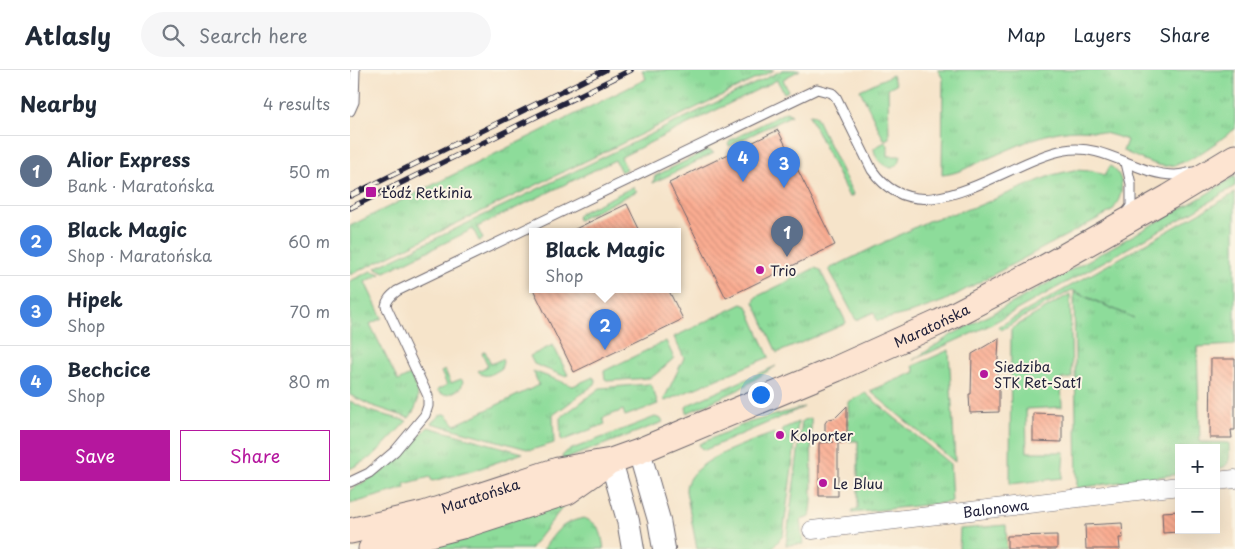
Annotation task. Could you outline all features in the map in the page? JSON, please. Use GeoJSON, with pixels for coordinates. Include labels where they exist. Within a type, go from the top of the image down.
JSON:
{"type":"FeatureCollection","features":[{"type":"Feature","properties":{"kind":"main road","name":"Maratońska"},"geometry":{"type":"LineString","coordinates":[[350,532],[424,514],[558,470],[611,461],[836,369],[940,322],[1042,269],[1227,162]]}},
{"type":"Feature","properties":{"kind":"main road","name":"Maratońska"},"geometry":{"type":"LineString","coordinates":[[371,549],[452,528],[567,492],[611,461]]}},
{"type":"Feature","properties":{"kind":"street"},"geometry":{"type":"LineString","coordinates":[[639,451],[659,520],[664,549]]}},
{"type":"Feature","properties":{"kind":"street"},"geometry":{"type":"LineString","coordinates":[[611,461],[628,520],[633,549]]}},
{"type":"Feature","properties":{"kind":"street"},"geometry":{"type":"LineString","coordinates":[[1220,481],[1235,479]]}},
{"type":"Feature","properties":{"kind":"street","name":"Balonowa"},"geometry":{"type":"LineString","coordinates":[[812,530],[1175,486]]}},
{"type":"Feature","properties":{"kind":"lane"},"geometry":{"type":"LineString","coordinates":[[350,111],[354,102],[355,70]]}},
{"type":"Feature","properties":{"kind":"lane"},"geometry":{"type":"LineString","coordinates":[[350,482],[369,473],[395,451],[425,415],[428,406],[428,396],[386,306],[387,300],[391,296],[397,291],[817,89],[832,92],[836,97],[879,181],[889,189],[916,198],[928,199],[958,192],[1048,154],[1067,149],[1098,152],[1116,157],[1126,163],[1161,173],[1177,175],[1227,162]]}},
{"type":"Feature","properties":{"kind":"lane"},"geometry":{"type":"LineString","coordinates":[[1115,228],[1131,206],[1131,184],[1126,163]]}},
{"type":"Feature","properties":{"kind":"green space"},"geometry":{"type":"Polygon","coordinates":[[[642,70],[774,70],[350,275],[350,226],[646,79],[642,70]]]}},
{"type":"Feature","properties":{"kind":"green space"},"geometry":{"type":"Polygon","coordinates":[[[783,70],[800,70],[783,79],[788,91],[784,93],[777,80],[621,157],[626,169],[621,172],[615,160],[477,227],[483,239],[479,241],[473,229],[385,272],[375,268],[783,70]]]}},
{"type":"Feature","properties":{"kind":"green space"},"geometry":{"type":"Polygon","coordinates":[[[938,70],[1235,70],[1235,129],[1191,159],[1172,166],[1153,164],[1123,151],[1127,140],[1106,133],[1069,130],[1036,138],[962,170],[942,175],[943,79],[938,70]]]}},
{"type":"Feature","properties":{"kind":"green space"},"geometry":{"type":"Polygon","coordinates":[[[892,75],[896,84],[888,88],[889,138],[885,140],[860,90],[892,75]]]}},
{"type":"Feature","properties":{"kind":"green space"},"geometry":{"type":"Polygon","coordinates":[[[786,112],[792,115],[729,146],[728,144],[731,140],[786,112]]]}},
{"type":"Feature","properties":{"kind":"green space"},"geometry":{"type":"Polygon","coordinates":[[[809,115],[815,115],[853,194],[852,196],[849,197],[809,115]]]}},
{"type":"Feature","properties":{"kind":"green space"},"geometry":{"type":"Polygon","coordinates":[[[885,142],[888,145],[888,156],[901,156],[899,163],[892,168],[882,164],[874,151],[874,148],[885,142]]]}},
{"type":"Feature","properties":{"kind":"green space"},"geometry":{"type":"Polygon","coordinates":[[[708,150],[714,153],[653,183],[655,176],[708,150]]]}},
{"type":"Feature","properties":{"kind":"green space"},"geometry":{"type":"Polygon","coordinates":[[[1110,166],[1119,175],[1122,187],[1119,199],[1112,211],[944,301],[913,312],[877,321],[874,312],[856,320],[829,269],[928,221],[978,206],[1052,175],[1074,170],[1093,171],[1105,175],[1110,166]]]}},
{"type":"Feature","properties":{"kind":"green space"},"geometry":{"type":"Polygon","coordinates":[[[1235,176],[1235,186],[1191,213],[986,327],[913,360],[953,334],[1202,197],[1235,176]]]}},
{"type":"Feature","properties":{"kind":"green space"},"geometry":{"type":"Polygon","coordinates":[[[633,187],[637,191],[578,220],[577,217],[580,213],[633,187]]]}},
{"type":"Feature","properties":{"kind":"green space"},"geometry":{"type":"Polygon","coordinates":[[[1235,193],[1235,345],[1197,347],[1200,442],[1229,443],[1229,460],[1225,466],[1220,468],[1220,444],[1175,444],[1175,475],[1077,488],[1074,292],[1134,318],[1072,290],[1001,330],[998,327],[1235,193]]]}},
{"type":"Feature","properties":{"kind":"green space"},"geometry":{"type":"Polygon","coordinates":[[[815,268],[820,270],[846,322],[777,353],[754,302],[756,297],[815,268]]]}},
{"type":"Feature","properties":{"kind":"green space"},"geometry":{"type":"Polygon","coordinates":[[[371,271],[381,274],[365,282],[382,318],[370,324],[398,381],[410,375],[417,392],[416,406],[409,418],[370,405],[350,395],[350,281],[371,271]]]}},
{"type":"Feature","properties":{"kind":"green space"},"geometry":{"type":"Polygon","coordinates":[[[1070,294],[1072,378],[1061,379],[1062,407],[1026,409],[1027,452],[1064,452],[1062,478],[1010,484],[1011,329],[1070,294]]]}},
{"type":"Feature","properties":{"kind":"green space"},"geometry":{"type":"Polygon","coordinates":[[[742,304],[747,306],[769,357],[665,401],[664,399],[684,358],[674,337],[742,304]]]}},
{"type":"Feature","properties":{"kind":"green space"},"geometry":{"type":"Polygon","coordinates":[[[666,341],[674,358],[655,375],[649,378],[608,381],[605,379],[604,371],[666,341]]]}},
{"type":"Feature","properties":{"kind":"green space"},"geometry":{"type":"Polygon","coordinates":[[[553,345],[568,375],[564,376],[534,364],[530,356],[553,345]]]}},
{"type":"Feature","properties":{"kind":"green space"},"geometry":{"type":"Polygon","coordinates":[[[949,350],[955,462],[870,391],[915,372],[913,366],[949,350]]]}},
{"type":"Feature","properties":{"kind":"green space"},"geometry":{"type":"Polygon","coordinates":[[[485,351],[491,364],[502,359],[503,362],[501,369],[492,374],[483,375],[478,371],[488,366],[482,353],[485,351]]]}},
{"type":"Feature","properties":{"kind":"green space"},"geometry":{"type":"Polygon","coordinates":[[[776,366],[738,390],[687,413],[686,407],[690,404],[776,366]]]}},
{"type":"Feature","properties":{"kind":"green space"},"geometry":{"type":"Polygon","coordinates":[[[445,370],[451,383],[461,379],[463,381],[461,388],[452,393],[443,394],[437,390],[447,385],[441,372],[445,370]]]}},
{"type":"Feature","properties":{"kind":"green space"},"geometry":{"type":"Polygon","coordinates":[[[533,371],[573,386],[593,377],[596,381],[595,384],[553,415],[554,443],[531,450],[431,423],[444,414],[455,425],[539,385],[533,371]]]}},
{"type":"Feature","properties":{"kind":"green space"},"geometry":{"type":"Polygon","coordinates":[[[649,384],[652,386],[658,404],[625,416],[623,410],[603,418],[605,424],[561,441],[560,418],[600,388],[649,384]]]}},
{"type":"Feature","properties":{"kind":"green space"},"geometry":{"type":"Polygon","coordinates":[[[865,393],[950,464],[952,502],[852,513],[853,510],[858,509],[858,441],[849,441],[848,402],[865,393]]]}},
{"type":"Feature","properties":{"kind":"green space"},"geometry":{"type":"Polygon","coordinates":[[[350,401],[369,411],[407,421],[373,456],[350,469],[350,401]]]}},
{"type":"Feature","properties":{"kind":"green space"},"geometry":{"type":"Polygon","coordinates":[[[804,407],[705,450],[699,444],[747,423],[804,407]]]}},
{"type":"Feature","properties":{"kind":"green space"},"geometry":{"type":"Polygon","coordinates":[[[655,417],[663,422],[563,460],[562,456],[567,451],[655,417]]]}},
{"type":"Feature","properties":{"kind":"green space"},"geometry":{"type":"Polygon","coordinates":[[[811,418],[812,502],[810,517],[800,520],[803,544],[786,545],[802,421],[811,418]]]}},
{"type":"Feature","properties":{"kind":"green space"},"geometry":{"type":"Polygon","coordinates":[[[798,422],[783,535],[772,549],[697,549],[686,491],[688,481],[707,462],[721,454],[774,433],[777,442],[785,438],[782,429],[798,422]]]}},
{"type":"Feature","properties":{"kind":"green space"},"geometry":{"type":"Polygon","coordinates":[[[428,427],[523,453],[472,471],[432,481],[430,477],[404,484],[405,488],[350,504],[350,490],[385,470],[428,427]]]}},
{"type":"Feature","properties":{"kind":"green space"},"geometry":{"type":"Polygon","coordinates":[[[562,505],[562,508],[530,549],[416,549],[562,505]]]}},
{"type":"Feature","properties":{"kind":"green space"},"geometry":{"type":"Polygon","coordinates":[[[584,518],[597,526],[604,549],[543,549],[564,525],[584,518]]]}},
{"type":"Feature","properties":{"kind":"green space"},"geometry":{"type":"Polygon","coordinates":[[[1006,525],[1007,549],[959,549],[960,529],[1006,525]]]}},
{"type":"Feature","properties":{"kind":"building"},"geometry":{"type":"Polygon","coordinates":[[[778,130],[835,245],[726,298],[669,183],[778,130]]]}},
{"type":"Feature","properties":{"kind":"building"},"geometry":{"type":"Polygon","coordinates":[[[627,204],[639,228],[577,228],[627,204]]]}},
{"type":"Feature","properties":{"kind":"building"},"geometry":{"type":"Polygon","coordinates":[[[535,293],[670,293],[683,319],[574,372],[535,293]]]}},
{"type":"Feature","properties":{"kind":"building","name":"Siedziba STK Ret-Sat1"},"geometry":{"type":"Polygon","coordinates":[[[999,338],[997,378],[999,382],[999,412],[970,413],[969,394],[971,394],[972,354],[999,338]]]}},
{"type":"Feature","properties":{"kind":"building"},"geometry":{"type":"Polygon","coordinates":[[[1211,359],[1235,359],[1235,430],[1231,430],[1232,438],[1210,438],[1211,359]]]}},
{"type":"Feature","properties":{"kind":"building"},"geometry":{"type":"Polygon","coordinates":[[[847,406],[847,443],[838,443],[838,496],[819,496],[819,443],[834,442],[825,442],[825,423],[828,419],[835,418],[847,406]]]}},
{"type":"Feature","properties":{"kind":"building"},"geometry":{"type":"Polygon","coordinates":[[[1033,413],[1062,414],[1062,442],[1033,441],[1033,413]]]}},
{"type":"Feature","properties":{"kind":"building"},"geometry":{"type":"Polygon","coordinates":[[[1175,511],[1175,532],[1163,533],[1162,512],[1175,511]]]}},
{"type":"Feature","properties":{"kind":"building"},"geometry":{"type":"Polygon","coordinates":[[[1122,523],[1123,538],[1119,538],[1120,549],[1086,549],[1085,525],[1122,523]]]}},
{"type":"Feature","properties":{"kind":"building"},"geometry":{"type":"Polygon","coordinates":[[[1057,535],[1057,549],[1007,549],[1007,536],[1057,535]]]}},
{"type":"Feature","properties":{"kind":"railway"},"geometry":{"type":"LineString","coordinates":[[350,196],[605,70]]}},
{"type":"Feature","properties":{"kind":"railway"},"geometry":{"type":"LineString","coordinates":[[350,208],[631,70]]}},
{"type":"Feature","properties":{"kind":"place","name":"Bechcice"},"geometry":{"type":"Point","coordinates":[743,182]}},
{"type":"Feature","properties":{"kind":"place","name":"Hipek"},"geometry":{"type":"Point","coordinates":[784,188]}},
{"type":"Feature","properties":{"kind":"place","name":"Łódź Retkinia"},"geometry":{"type":"Point","coordinates":[371,192]}},
{"type":"Feature","properties":{"kind":"place","name":"Alior Express"},"geometry":{"type":"Point","coordinates":[787,257]}},
{"type":"Feature","properties":{"kind":"place","name":"Trio"},"geometry":{"type":"Point","coordinates":[760,270]}},
{"type":"Feature","properties":{"kind":"place","name":"Black Magic"},"geometry":{"type":"Point","coordinates":[605,350]}},
{"type":"Feature","properties":{"kind":"place","name":"Siedziba STK Ret-Sat1"},"geometry":{"type":"Point","coordinates":[984,374]}},
{"type":"Feature","properties":{"kind":"place","name":"Kolporter"},"geometry":{"type":"Point","coordinates":[780,435]}},
{"type":"Feature","properties":{"kind":"place","name":"Le Bluu"},"geometry":{"type":"Point","coordinates":[823,483]}}]}
